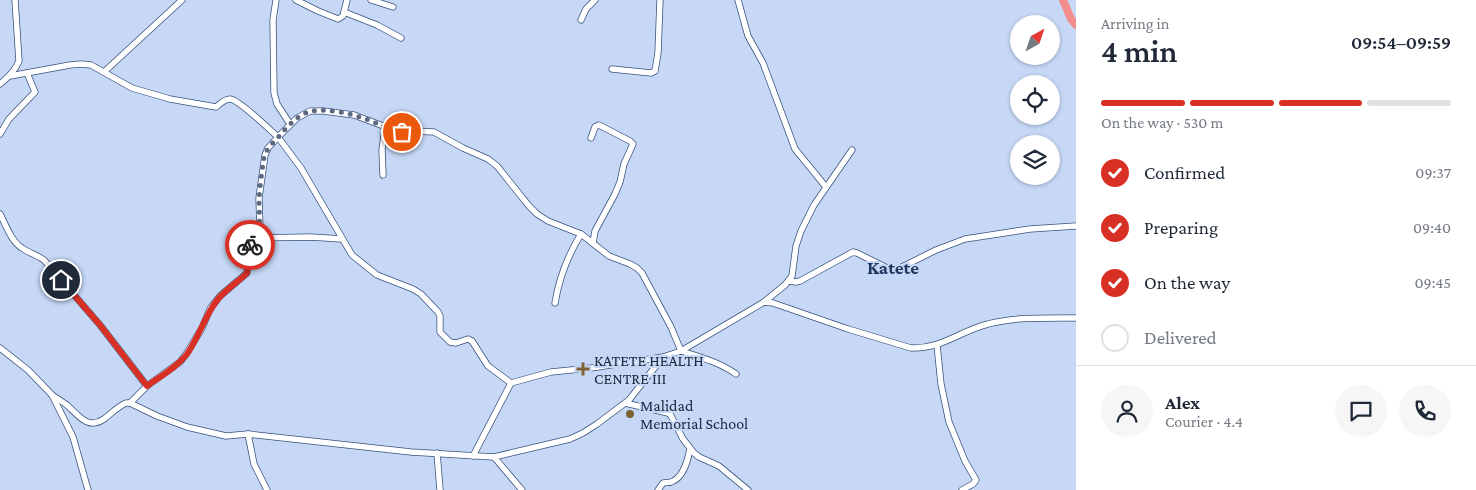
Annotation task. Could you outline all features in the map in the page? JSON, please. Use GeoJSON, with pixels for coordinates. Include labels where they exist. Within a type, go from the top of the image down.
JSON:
{"type":"FeatureCollection","features":[{"type":"Feature","properties":{"kind":"street"},"geometry":{"type":"LineString","coordinates":[[0,84],[16,69],[19,61],[15,0]]}},
{"type":"Feature","properties":{"kind":"street"},"geometry":{"type":"LineString","coordinates":[[104,72],[182,0]]}},
{"type":"Feature","properties":{"kind":"street"},"geometry":{"type":"LineString","coordinates":[[276,0],[273,20],[274,93],[277,104],[290,124]]}},
{"type":"Feature","properties":{"kind":"street"},"geometry":{"type":"LineString","coordinates":[[296,0],[340,19],[343,16],[347,0]]}},
{"type":"Feature","properties":{"kind":"street"},"geometry":{"type":"LineString","coordinates":[[371,0],[393,7]]}},
{"type":"Feature","properties":{"kind":"street"},"geometry":{"type":"LineString","coordinates":[[580,20],[586,9],[595,0]]}},
{"type":"Feature","properties":{"kind":"street"},"geometry":{"type":"LineString","coordinates":[[612,69],[651,73],[655,71],[658,53],[660,0]]}},
{"type":"Feature","properties":{"kind":"street"},"geometry":{"type":"LineString","coordinates":[[738,0],[748,36],[763,62],[794,149],[826,187]]}},
{"type":"Feature","properties":{"kind":"street"},"geometry":{"type":"LineString","coordinates":[[344,12],[401,38]]}},
{"type":"Feature","properties":{"kind":"street"},"geometry":{"type":"LineString","coordinates":[[10,76],[81,64],[91,65],[124,84],[170,99],[216,107],[225,100],[234,100],[278,137],[301,168],[352,255],[377,275],[421,294],[438,312],[440,316],[440,332],[443,336],[450,342],[456,343],[468,339],[472,341],[488,366],[511,383]]}},
{"type":"Feature","properties":{"kind":"street"},"geometry":{"type":"LineString","coordinates":[[0,134],[9,119],[35,92],[27,74]]}},
{"type":"Feature","properties":{"kind":"street"},"geometry":{"type":"LineString","coordinates":[[130,403],[147,386],[180,362],[202,328],[210,309],[220,296],[247,273],[249,248],[257,238],[260,229],[259,198],[265,155],[268,148],[290,124],[310,111],[354,116],[385,128],[402,132],[434,132],[488,159],[497,166],[528,206],[537,214],[548,221],[580,234],[609,256],[637,268],[642,273],[671,327],[681,351]]}},
{"type":"Feature","properties":{"kind":"street"},"geometry":{"type":"LineString","coordinates":[[591,138],[596,126],[599,125],[633,144],[624,164],[615,194],[595,231],[593,242]]}},
{"type":"Feature","properties":{"kind":"street"},"geometry":{"type":"LineString","coordinates":[[383,175],[382,150],[385,128]]}},
{"type":"Feature","properties":{"kind":"street"},"geometry":{"type":"LineString","coordinates":[[474,456],[511,383],[551,372],[663,357],[681,351],[764,302],[789,281],[792,276],[798,239],[814,205],[852,150]]}},
{"type":"Feature","properties":{"kind":"street"},"geometry":{"type":"LineString","coordinates":[[0,214],[15,242],[44,260],[100,325],[147,386]]}},
{"type":"Feature","properties":{"kind":"street"},"geometry":{"type":"LineString","coordinates":[[789,281],[796,282],[805,279],[854,252],[896,270],[936,250],[965,239],[1030,229],[1076,226]]}},
{"type":"Feature","properties":{"kind":"street"},"geometry":{"type":"LineString","coordinates":[[555,303],[558,287],[568,259],[580,234]]}},
{"type":"Feature","properties":{"kind":"street"},"geometry":{"type":"LineString","coordinates":[[257,238],[310,237],[342,239]]}},
{"type":"Feature","properties":{"kind":"street"},"geometry":{"type":"LineString","coordinates":[[764,302],[902,346],[922,348],[937,345],[994,322],[1076,318]]}},
{"type":"Feature","properties":{"kind":"street"},"geometry":{"type":"LineString","coordinates":[[937,345],[941,384],[949,422],[965,461],[976,480],[973,484],[962,490]]}},
{"type":"Feature","properties":{"kind":"street"},"geometry":{"type":"LineString","coordinates":[[0,348],[28,370],[52,395],[87,423],[94,424],[103,420],[122,404],[130,403],[157,416],[187,427],[226,436],[248,434],[411,452],[494,457],[577,436],[597,424],[629,400],[663,357]]}},
{"type":"Feature","properties":{"kind":"street"},"geometry":{"type":"LineString","coordinates":[[681,351],[708,359],[728,368],[736,374]]}},
{"type":"Feature","properties":{"kind":"street"},"geometry":{"type":"LineString","coordinates":[[52,395],[72,437],[88,490]]}},
{"type":"Feature","properties":{"kind":"street"},"geometry":{"type":"LineString","coordinates":[[625,403],[668,412],[690,449],[699,457],[719,466],[748,490]]}},
{"type":"Feature","properties":{"kind":"street"},"geometry":{"type":"LineString","coordinates":[[248,434],[254,464],[267,490]]}},
{"type":"Feature","properties":{"kind":"street"},"geometry":{"type":"LineString","coordinates":[[658,490],[663,483],[672,482],[680,474],[686,464],[690,449]]}},
{"type":"Feature","properties":{"kind":"street"},"geometry":{"type":"LineString","coordinates":[[437,454],[440,490]]}},
{"type":"Feature","properties":{"kind":"street"},"geometry":{"type":"LineString","coordinates":[[494,457],[522,490]]}},
{"type":"Feature","properties":{"kind":"waterway"},"geometry":{"type":"LineString","coordinates":[[1063,0],[1071,19],[1076,25]]}},
{"type":"Feature","properties":{"kind":"way so far"},"geometry":{"type":"LineString","coordinates":[[250,245],[257,238],[260,229],[259,198],[265,155],[268,148],[298,118],[310,111],[338,112],[366,119],[385,128],[402,132]]}},
{"type":"Feature","properties":{"kind":"place","name":"KATETE HEALTH CENTRE III"},"geometry":{"type":"Point","coordinates":[583,369]}},
{"type":"Feature","properties":{"kind":"place","name":"Malidad Memorial School"},"geometry":{"type":"Point","coordinates":[630,414]}},
{"type":"Feature","properties":{"kind":"district","name":"Katete"},"geometry":{"type":"Point","coordinates":[893,267]}},
{"type":"Feature","properties":{"kind":"route"},"geometry":{"type":"LineString","coordinates":[[61,280],[100,325],[147,386],[180,362],[202,328],[210,309],[220,296],[247,273],[250,245]]}}]}
